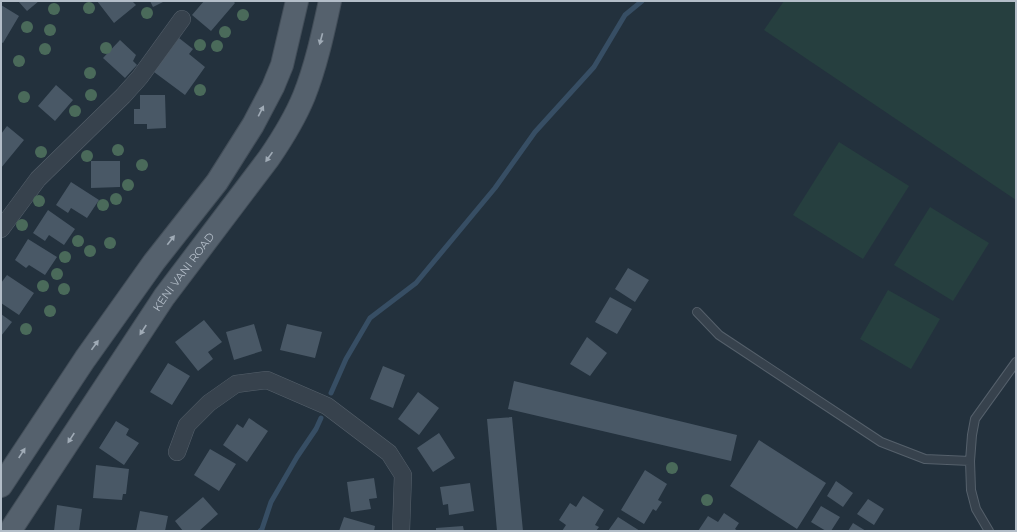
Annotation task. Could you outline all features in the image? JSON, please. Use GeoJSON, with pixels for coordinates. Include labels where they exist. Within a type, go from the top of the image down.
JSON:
{"type":"FeatureCollection","features":[{"type":"Feature","properties":{"kind":"main road"},"geometry":{"type":"LineString","coordinates":[[1,486],[85,359],[154,262],[217,182],[253,126],[273,87],[282,64],[297,1]]}},
{"type":"Feature","properties":{"kind":"main road","name":"KENI VANI ROAD"},"geometry":{"type":"LineString","coordinates":[[10,531],[164,297],[269,158],[284,135],[304,97],[330,1]]}},
{"type":"Feature","properties":{"kind":"street"},"geometry":{"type":"LineString","coordinates":[[1,229],[38,179],[123,96],[140,77],[167,42],[182,19]]}},
{"type":"Feature","properties":{"kind":"street"},"geometry":{"type":"LineString","coordinates":[[177,452],[187,425],[209,403],[236,384],[268,380],[327,406],[389,453],[403,475],[401,531]]}},
{"type":"Feature","properties":{"kind":"lane"},"geometry":{"type":"LineString","coordinates":[[697,312],[719,335],[881,442],[925,459],[970,461]]}},
{"type":"Feature","properties":{"kind":"lane"},"geometry":{"type":"LineString","coordinates":[[989,531],[976,509],[972,490],[970,461],[975,419],[1016,362]]}},
{"type":"Feature","properties":{"kind":"green space"},"geometry":{"type":"Polygon","coordinates":[[[784,1],[1016,1],[1016,200],[764,30],[784,1]]]}},
{"type":"Feature","properties":{"kind":"green space"},"geometry":{"type":"Polygon","coordinates":[[[839,142],[909,186],[863,259],[793,215],[839,142]]]}},
{"type":"Feature","properties":{"kind":"green space"},"geometry":{"type":"Polygon","coordinates":[[[930,207],[989,243],[953,301],[894,265],[930,207]]]}},
{"type":"Feature","properties":{"kind":"green space"},"geometry":{"type":"Polygon","coordinates":[[[888,290],[940,319],[911,369],[860,339],[888,290]]]}},
{"type":"Feature","properties":{"kind":"building"},"geometry":{"type":"Polygon","coordinates":[[[18,1],[39,1],[27,11],[18,1]]]}},
{"type":"Feature","properties":{"kind":"building"},"geometry":{"type":"Polygon","coordinates":[[[97,1],[132,1],[136,5],[114,23],[97,1]]]}},
{"type":"Feature","properties":{"kind":"building"},"geometry":{"type":"Polygon","coordinates":[[[150,1],[165,1],[153,7],[150,1]]]}},
{"type":"Feature","properties":{"kind":"building"},"geometry":{"type":"Polygon","coordinates":[[[204,1],[233,1],[235,3],[211,31],[192,15],[204,1]]]}},
{"type":"Feature","properties":{"kind":"building"},"geometry":{"type":"Polygon","coordinates":[[[1,5],[19,16],[3,43],[1,42],[1,5]]]}},
{"type":"Feature","properties":{"kind":"building"},"geometry":{"type":"Polygon","coordinates":[[[179,38],[193,49],[189,54],[205,67],[185,95],[154,72],[179,38]]]}},
{"type":"Feature","properties":{"kind":"building"},"geometry":{"type":"Polygon","coordinates":[[[120,40],[136,55],[133,61],[137,65],[125,78],[103,58],[120,40]]]}},
{"type":"Feature","properties":{"kind":"building"},"geometry":{"type":"Polygon","coordinates":[[[56,85],[73,100],[55,121],[38,106],[56,85]]]}},
{"type":"Feature","properties":{"kind":"building"},"geometry":{"type":"Polygon","coordinates":[[[140,95],[165,95],[166,128],[147,129],[147,124],[134,124],[134,109],[140,109],[140,95]]]}},
{"type":"Feature","properties":{"kind":"building"},"geometry":{"type":"Polygon","coordinates":[[[7,126],[24,140],[1,168],[1,134],[7,126]]]}},
{"type":"Feature","properties":{"kind":"building"},"geometry":{"type":"Polygon","coordinates":[[[91,161],[120,161],[120,187],[91,188],[91,161]]]}},
{"type":"Feature","properties":{"kind":"building"},"geometry":{"type":"Polygon","coordinates":[[[71,182],[99,200],[87,218],[71,208],[68,213],[56,205],[71,182]]]}},
{"type":"Feature","properties":{"kind":"building"},"geometry":{"type":"Polygon","coordinates":[[[48,210],[75,229],[64,245],[49,235],[45,241],[33,233],[48,210]]]}},
{"type":"Feature","properties":{"kind":"building"},"geometry":{"type":"Polygon","coordinates":[[[28,239],[57,257],[45,275],[29,265],[26,268],[15,260],[28,239]]]}},
{"type":"Feature","properties":{"kind":"building"},"geometry":{"type":"Polygon","coordinates":[[[628,268],[649,280],[635,302],[615,289],[628,268]]]}},
{"type":"Feature","properties":{"kind":"building"},"geometry":{"type":"Polygon","coordinates":[[[7,275],[34,293],[19,315],[1,303],[1,283],[7,275]]]}},
{"type":"Feature","properties":{"kind":"building"},"geometry":{"type":"Polygon","coordinates":[[[610,297],[632,309],[617,334],[595,322],[610,297]]]}},
{"type":"Feature","properties":{"kind":"building"},"geometry":{"type":"Polygon","coordinates":[[[1,314],[12,322],[1,336],[1,314]]]}},
{"type":"Feature","properties":{"kind":"building"},"geometry":{"type":"Polygon","coordinates":[[[204,320],[222,342],[208,352],[213,359],[198,371],[175,342],[204,320]]]}},
{"type":"Feature","properties":{"kind":"building"},"geometry":{"type":"Polygon","coordinates":[[[254,324],[262,351],[234,360],[226,332],[254,324]]]}},
{"type":"Feature","properties":{"kind":"building"},"geometry":{"type":"Polygon","coordinates":[[[287,324],[322,332],[315,358],[280,350],[287,324]]]}},
{"type":"Feature","properties":{"kind":"building"},"geometry":{"type":"Polygon","coordinates":[[[587,337],[607,353],[590,376],[570,364],[587,337]]]}},
{"type":"Feature","properties":{"kind":"building"},"geometry":{"type":"Polygon","coordinates":[[[168,363],[190,376],[172,405],[150,392],[168,363]]]}},
{"type":"Feature","properties":{"kind":"building"},"geometry":{"type":"Polygon","coordinates":[[[383,366],[405,375],[393,408],[370,399],[383,366]]]}},
{"type":"Feature","properties":{"kind":"building"},"geometry":{"type":"Polygon","coordinates":[[[514,381],[737,435],[731,461],[508,409],[514,381]]]}},
{"type":"Feature","properties":{"kind":"building"},"geometry":{"type":"Polygon","coordinates":[[[418,392],[439,408],[419,435],[398,419],[418,392]]]}},
{"type":"Feature","properties":{"kind":"building"},"geometry":{"type":"Polygon","coordinates":[[[512,417],[523,531],[497,531],[487,419],[512,417]]]}},
{"type":"Feature","properties":{"kind":"building"},"geometry":{"type":"Polygon","coordinates":[[[249,418],[268,431],[247,462],[223,445],[237,424],[243,428],[249,418]]]}},
{"type":"Feature","properties":{"kind":"building"},"geometry":{"type":"Polygon","coordinates":[[[116,421],[129,429],[126,435],[139,443],[124,465],[99,448],[116,421]]]}},
{"type":"Feature","properties":{"kind":"building"},"geometry":{"type":"Polygon","coordinates":[[[439,433],[455,458],[433,472],[417,448],[439,433]]]}},
{"type":"Feature","properties":{"kind":"building"},"geometry":{"type":"Polygon","coordinates":[[[759,440],[826,483],[797,529],[730,486],[759,440]]]}},
{"type":"Feature","properties":{"kind":"building"},"geometry":{"type":"Polygon","coordinates":[[[210,449],[236,464],[219,491],[194,475],[210,449]]]}},
{"type":"Feature","properties":{"kind":"building"},"geometry":{"type":"Polygon","coordinates":[[[96,465],[129,469],[126,494],[123,494],[122,500],[93,498],[96,465]]]}},
{"type":"Feature","properties":{"kind":"building"},"geometry":{"type":"Polygon","coordinates":[[[645,470],[667,484],[658,500],[662,502],[656,511],[653,509],[644,524],[621,510],[645,470]]]}},
{"type":"Feature","properties":{"kind":"building"},"geometry":{"type":"Polygon","coordinates":[[[374,478],[377,498],[369,499],[371,509],[351,512],[347,482],[374,478]]]}},
{"type":"Feature","properties":{"kind":"building"},"geometry":{"type":"Polygon","coordinates":[[[836,481],[853,493],[843,507],[827,496],[836,481]]]}},
{"type":"Feature","properties":{"kind":"building"},"geometry":{"type":"Polygon","coordinates":[[[470,483],[474,511],[449,515],[448,504],[443,505],[440,487],[470,483]]]}},
{"type":"Feature","properties":{"kind":"building"},"geometry":{"type":"Polygon","coordinates":[[[583,496],[604,510],[595,525],[599,527],[596,531],[562,531],[566,525],[559,520],[570,503],[576,507],[583,496]]]}},
{"type":"Feature","properties":{"kind":"building"},"geometry":{"type":"Polygon","coordinates":[[[203,497],[218,514],[199,531],[183,531],[175,521],[203,497]]]}},
{"type":"Feature","properties":{"kind":"building"},"geometry":{"type":"Polygon","coordinates":[[[868,499],[884,509],[874,525],[857,514],[868,499]]]}},
{"type":"Feature","properties":{"kind":"building"},"geometry":{"type":"Polygon","coordinates":[[[57,505],[82,509],[79,531],[54,531],[57,505]]]}},
{"type":"Feature","properties":{"kind":"building"},"geometry":{"type":"Polygon","coordinates":[[[821,506],[840,517],[831,531],[826,531],[811,522],[821,506]]]}},
{"type":"Feature","properties":{"kind":"building"},"geometry":{"type":"Polygon","coordinates":[[[140,511],[168,516],[165,531],[136,531],[140,511]]]}},
{"type":"Feature","properties":{"kind":"building"},"geometry":{"type":"Polygon","coordinates":[[[724,513],[739,523],[735,529],[738,531],[698,531],[708,516],[718,522],[724,513]]]}},
{"type":"Feature","properties":{"kind":"building"},"geometry":{"type":"Polygon","coordinates":[[[344,517],[375,526],[374,531],[339,531],[344,517]]]}},
{"type":"Feature","properties":{"kind":"building"},"geometry":{"type":"Polygon","coordinates":[[[618,517],[640,531],[608,531],[618,517]]]}},
{"type":"Feature","properties":{"kind":"building"},"geometry":{"type":"Polygon","coordinates":[[[853,523],[866,531],[848,531],[853,523]]]}},
{"type":"Feature","properties":{"kind":"building"},"geometry":{"type":"Polygon","coordinates":[[[463,526],[464,531],[436,531],[436,528],[463,526]]]}},
{"type":"Feature","properties":{"kind":"waterway"},"geometry":{"type":"LineString","coordinates":[[331,393],[346,359],[370,318],[416,283],[495,188],[535,132],[594,67],[625,15],[642,1]]}},
{"type":"Feature","properties":{"kind":"waterway"},"geometry":{"type":"LineString","coordinates":[[260,531],[271,502],[297,457],[316,429],[321,418]]}}]}
